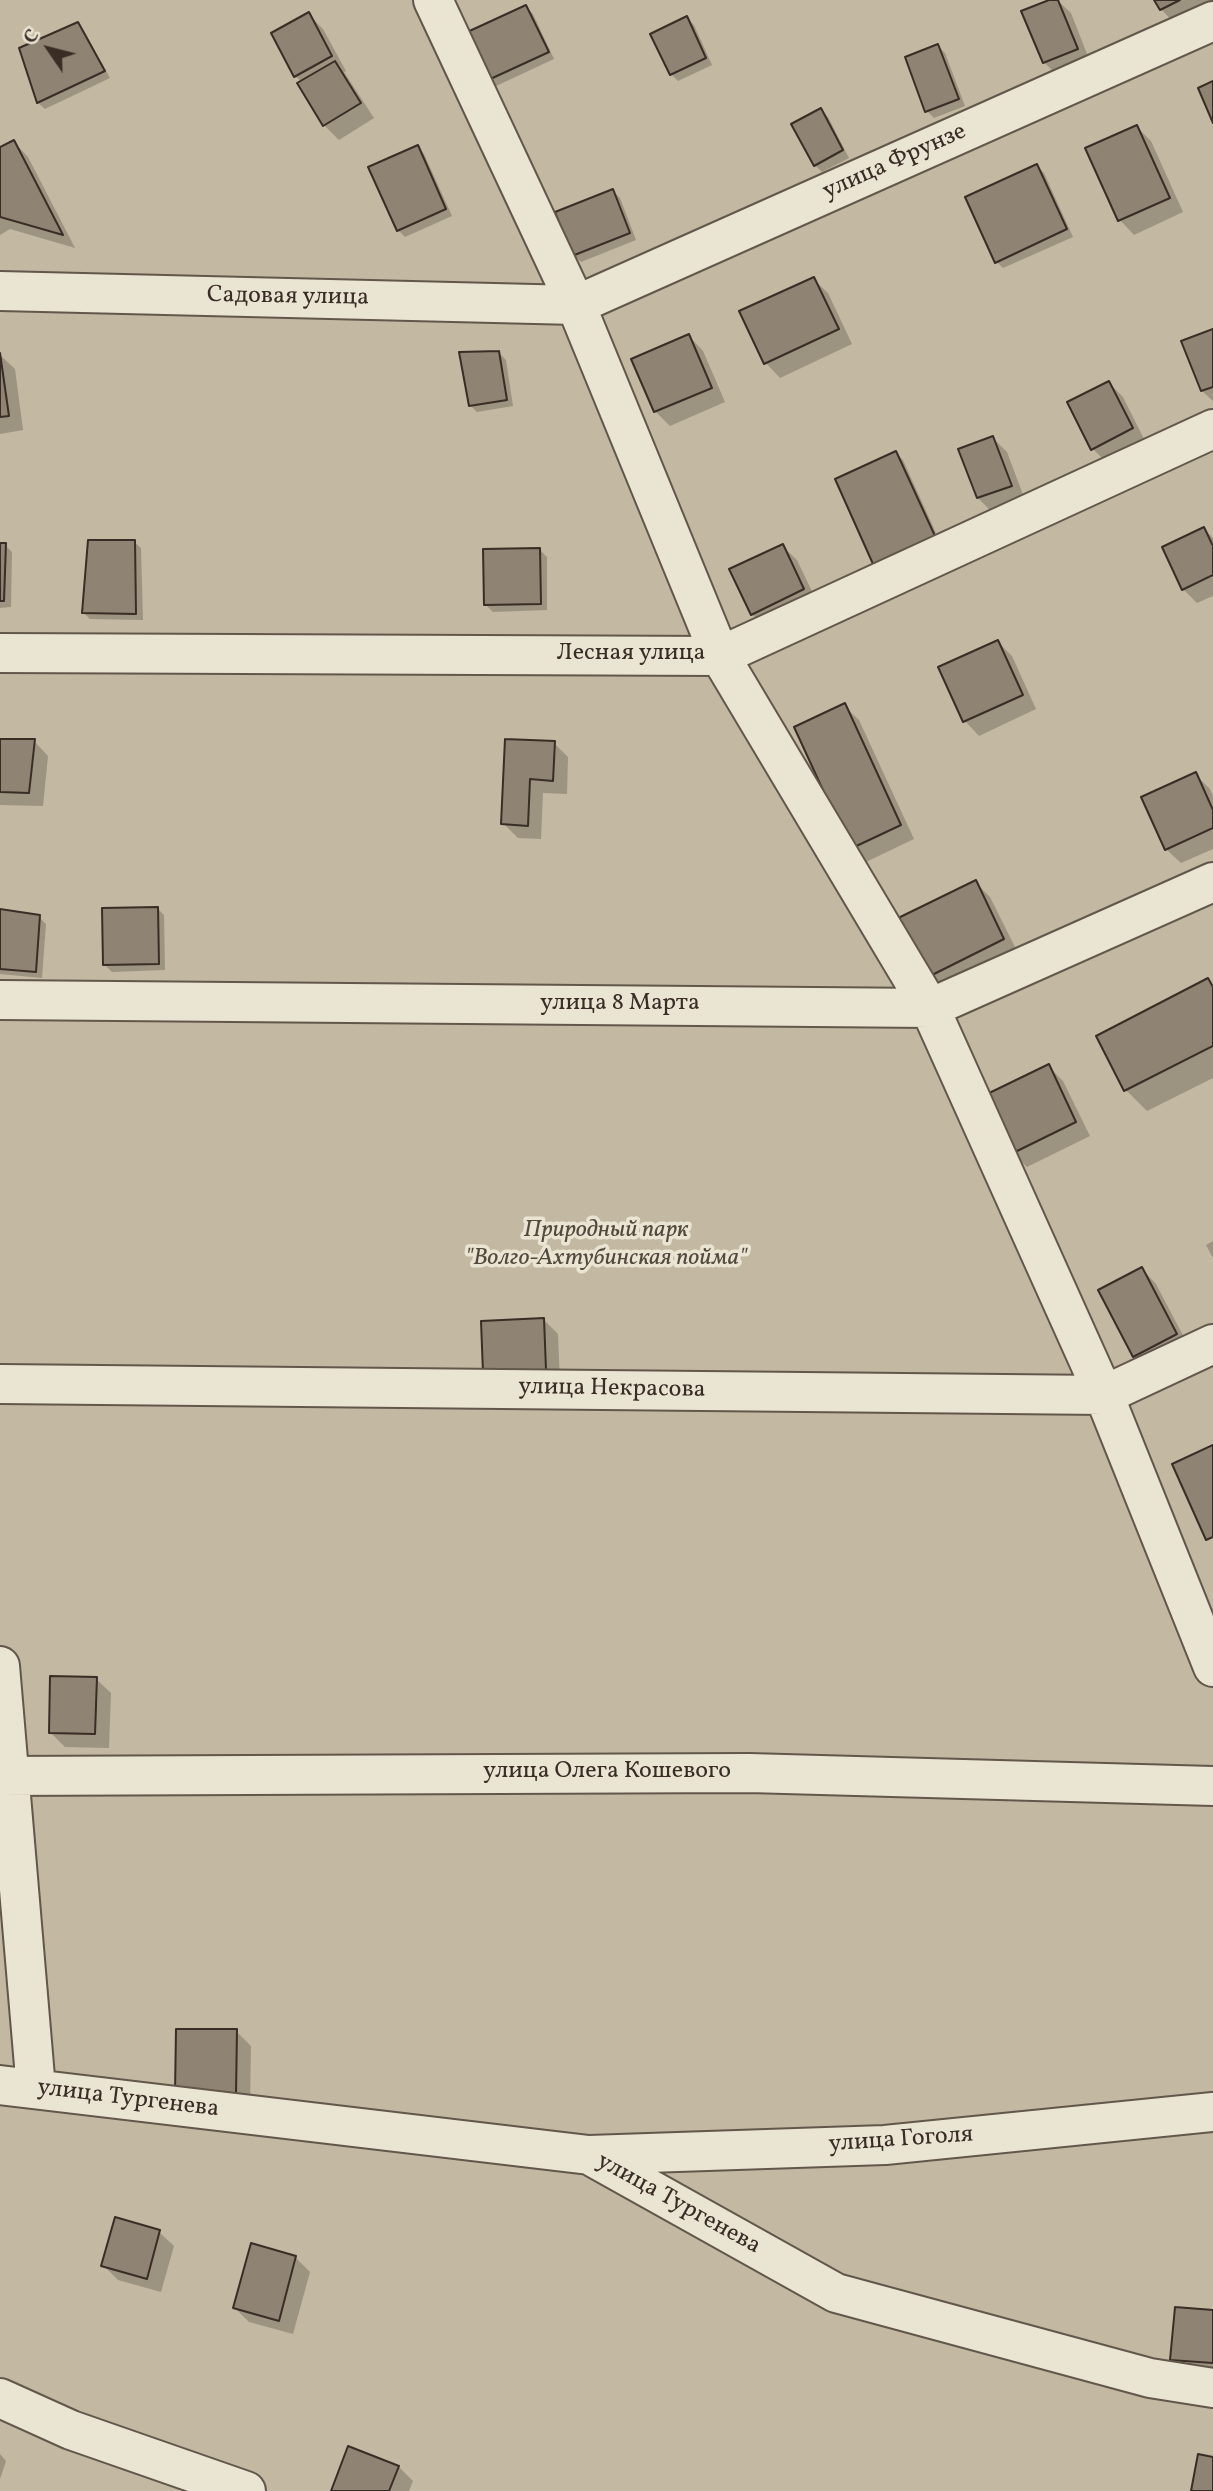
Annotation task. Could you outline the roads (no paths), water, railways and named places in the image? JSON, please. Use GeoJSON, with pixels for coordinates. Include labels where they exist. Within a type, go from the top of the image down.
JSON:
{"type":"FeatureCollection","features":[{"type":"Feature","properties":{"kind":"street"},"geometry":{"type":"LineString","coordinates":[[433,0],[576,305],[720,656],[930,1008],[1104,1395],[1213,1667]]}},
{"type":"Feature","properties":{"kind":"street","name":"улица Фрунзе"},"geometry":{"type":"LineString","coordinates":[[576,305],[1213,21]]}},
{"type":"Feature","properties":{"kind":"street","name":"Садовая улица"},"geometry":{"type":"LineString","coordinates":[[0,291],[576,305]]}},
{"type":"Feature","properties":{"kind":"street","name":"Лесная улица"},"geometry":{"type":"LineString","coordinates":[[0,653],[720,656],[1213,429]]}},
{"type":"Feature","properties":{"kind":"street","name":"улица 8 Марта"},"geometry":{"type":"LineString","coordinates":[[0,1000],[930,1008],[1213,882]]}},
{"type":"Feature","properties":{"kind":"street","name":"улица Некрасова"},"geometry":{"type":"LineString","coordinates":[[0,1384],[1104,1395],[1213,1344]]}},
{"type":"Feature","properties":{"kind":"street"},"geometry":{"type":"LineString","coordinates":[[0,1666],[18,2087]]}},
{"type":"Feature","properties":{"kind":"street","name":"улица Олега Кошевого"},"geometry":{"type":"LineString","coordinates":[[5,1776],[749,1773],[1213,1786]]}},
{"type":"Feature","properties":{"kind":"street","name":"улица Тургенева"},"geometry":{"type":"LineString","coordinates":[[18,2087],[589,2155],[836,2293],[1150,2378],[1213,2388]]}},
{"type":"Feature","properties":{"kind":"street","name":"улица Гоголя"},"geometry":{"type":"LineString","coordinates":[[589,2155],[885,2146],[1213,2112]]}},
{"type":"Feature","properties":{"kind":"street"},"geometry":{"type":"LineString","coordinates":[[0,2398],[71,2430],[246,2491]]}},
{"type":"Feature","properties":{"kind":"park label","name":"Природный парк \"Волго-Ахтубинская пойма\""},"geometry":{"type":"Point","coordinates":[606,1246]}}]}
